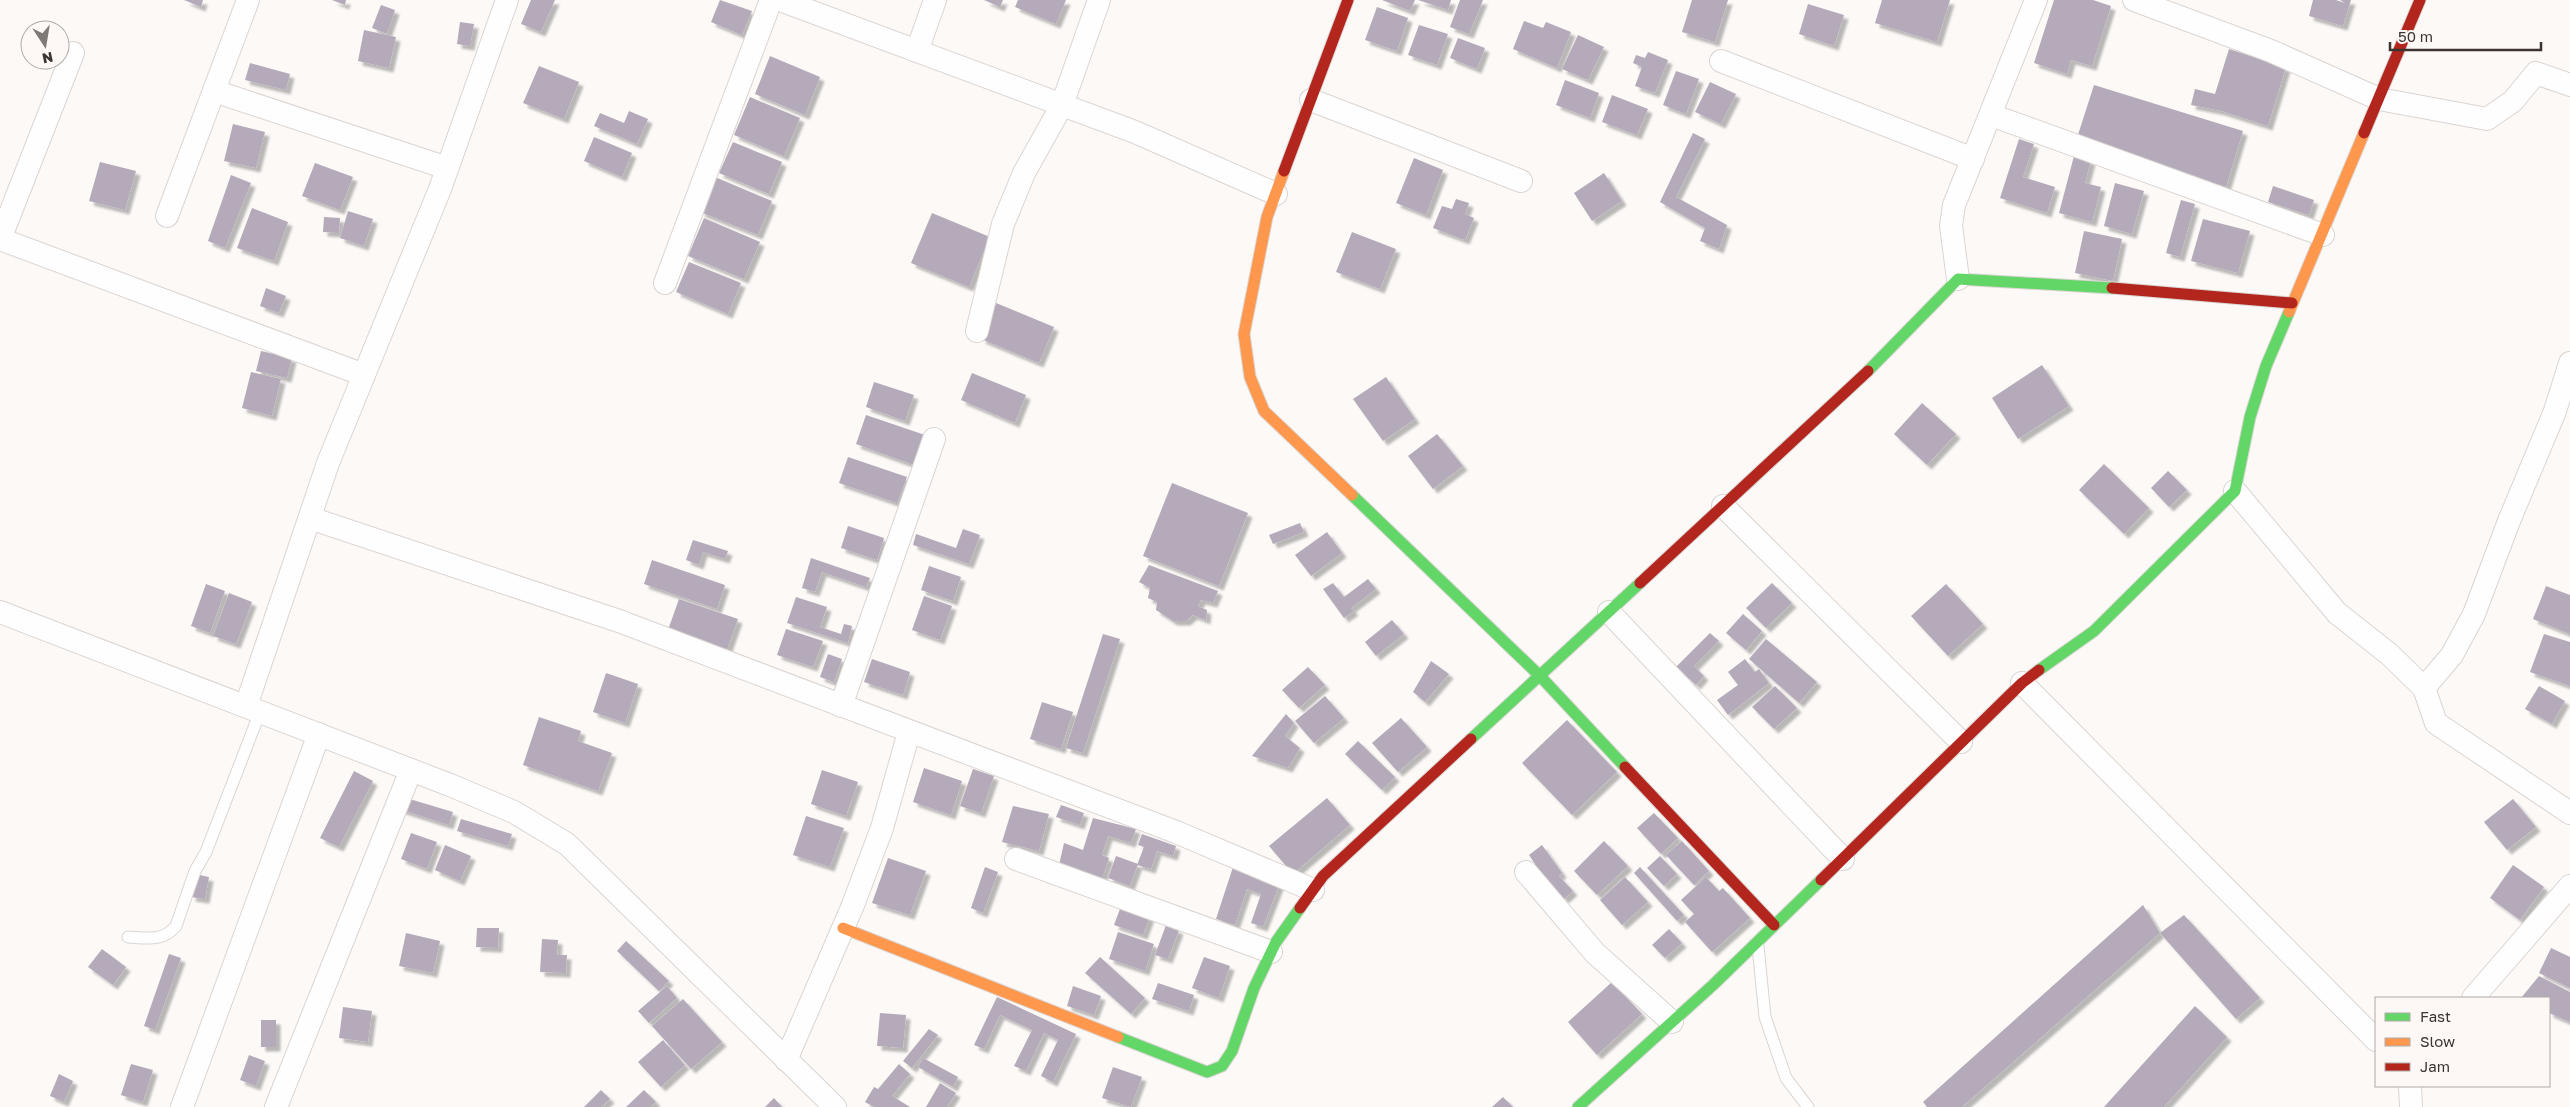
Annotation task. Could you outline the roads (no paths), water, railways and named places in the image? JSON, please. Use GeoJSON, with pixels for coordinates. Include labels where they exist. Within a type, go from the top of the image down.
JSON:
{"type":"FeatureCollection","features":[{"type":"Feature","properties":{"kind":"street"},"geometry":{"type":"LineString","coordinates":[[167,216],[248,0]]}},
{"type":"Feature","properties":{"kind":"street"},"geometry":{"type":"LineString","coordinates":[[253,709],[328,463],[447,168],[507,0]]}},
{"type":"Feature","properties":{"kind":"street"},"geometry":{"type":"LineString","coordinates":[[665,283],[771,0]]}},
{"type":"Feature","properties":{"kind":"street"},"geometry":{"type":"LineString","coordinates":[[780,0],[1135,132],[1276,194]]}},
{"type":"Feature","properties":{"kind":"street"},"geometry":{"type":"LineString","coordinates":[[917,51],[936,0]]}},
{"type":"Feature","properties":{"kind":"street"},"geometry":{"type":"LineString","coordinates":[[977,332],[1003,224],[1024,173],[1062,105],[1099,0]]}},
{"type":"Feature","properties":{"kind":"street"},"geometry":{"type":"LineString","coordinates":[[1348,0],[1267,217],[1244,334],[1250,377],[1264,411],[1540,676],[1774,925]]}},
{"type":"Feature","properties":{"kind":"street"},"geometry":{"type":"LineString","coordinates":[[1958,279],[1950,226],[1954,205],[2036,0]]}},
{"type":"Feature","properties":{"kind":"street"},"geometry":{"type":"LineString","coordinates":[[2134,0],[2271,51],[2379,99],[2487,119],[2513,100],[2536,73],[2570,85]]}},
{"type":"Feature","properties":{"kind":"street"},"geometry":{"type":"LineString","coordinates":[[1578,1107],[1758,941],[2022,683],[2094,631],[2165,558],[2204,524],[2235,491],[2250,417],[2266,366],[2323,235],[2420,0]]}},
{"type":"Feature","properties":{"kind":"street"},"geometry":{"type":"LineString","coordinates":[[73,53],[0,239],[364,375]]}},
{"type":"Feature","properties":{"kind":"street"},"geometry":{"type":"LineString","coordinates":[[1721,61],[1973,159]]}},
{"type":"Feature","properties":{"kind":"street"},"geometry":{"type":"LineString","coordinates":[[214,91],[447,168]]}},
{"type":"Feature","properties":{"kind":"street"},"geometry":{"type":"LineString","coordinates":[[1311,100],[1521,181]]}},
{"type":"Feature","properties":{"kind":"street"},"geometry":{"type":"LineString","coordinates":[[1991,115],[2323,235]]}},
{"type":"Feature","properties":{"kind":"street"},"geometry":{"type":"LineString","coordinates":[[843,928],[1207,1072],[1222,1066],[1232,1051],[1254,988],[1272,952],[1323,876],[1881,359],[1958,279],[2061,284],[2292,303]]}},
{"type":"Feature","properties":{"kind":"street"},"geometry":{"type":"LineString","coordinates":[[2424,688],[2452,655],[2474,614],[2509,521],[2563,414],[2570,363]]}},
{"type":"Feature","properties":{"kind":"street"},"geometry":{"type":"LineString","coordinates":[[841,706],[934,439]]}},
{"type":"Feature","properties":{"kind":"street"},"geometry":{"type":"LineString","coordinates":[[2235,491],[2337,613],[2389,654],[2424,688],[2436,723],[2570,813]]}},
{"type":"Feature","properties":{"kind":"street"},"geometry":{"type":"LineString","coordinates":[[1723,506],[1961,742]]}},
{"type":"Feature","properties":{"kind":"street"},"geometry":{"type":"LineString","coordinates":[[310,518],[620,621],[908,732],[1176,832],[1313,890]]}},
{"type":"Feature","properties":{"kind":"street"},"geometry":{"type":"LineString","coordinates":[[0,612],[412,770],[514,812],[567,844],[835,1107]]}},
{"type":"Feature","properties":{"kind":"street"},"geometry":{"type":"LineString","coordinates":[[1609,612],[1843,859]]}},
{"type":"Feature","properties":{"kind":"street"},"geometry":{"type":"LineString","coordinates":[[2022,683],[2375,1039]]}},
{"type":"Feature","properties":{"kind":"street"},"geometry":{"type":"LineString","coordinates":[[786,1060],[843,928],[882,828],[908,732]]}},
{"type":"Feature","properties":{"kind":"street"},"geometry":{"type":"LineString","coordinates":[[182,1107],[319,734]]}},
{"type":"Feature","properties":{"kind":"street"},"geometry":{"type":"LineString","coordinates":[[276,1107],[412,770]]}},
{"type":"Feature","properties":{"kind":"street"},"geometry":{"type":"LineString","coordinates":[[1016,859],[1272,952]]}},
{"type":"Feature","properties":{"kind":"street"},"geometry":{"type":"LineString","coordinates":[[1526,872],[1595,953],[1672,1022]]}},
{"type":"Feature","properties":{"kind":"street"},"geometry":{"type":"LineString","coordinates":[[2474,997],[2561,912],[2570,886]]}},
{"type":"Feature","properties":{"kind":"street"},"geometry":{"type":"LineString","coordinates":[[2410,1087],[2411,1107]]}},
{"type":"Feature","properties":{"kind":"lane"},"geometry":{"type":"LineString","coordinates":[[128,937],[159,939],[172,932],[176,926],[195,871],[206,852],[253,709]]}},
{"type":"Feature","properties":{"kind":"lane"},"geometry":{"type":"LineString","coordinates":[[1758,941],[1764,1016],[1786,1078],[1808,1107]]}}]}
